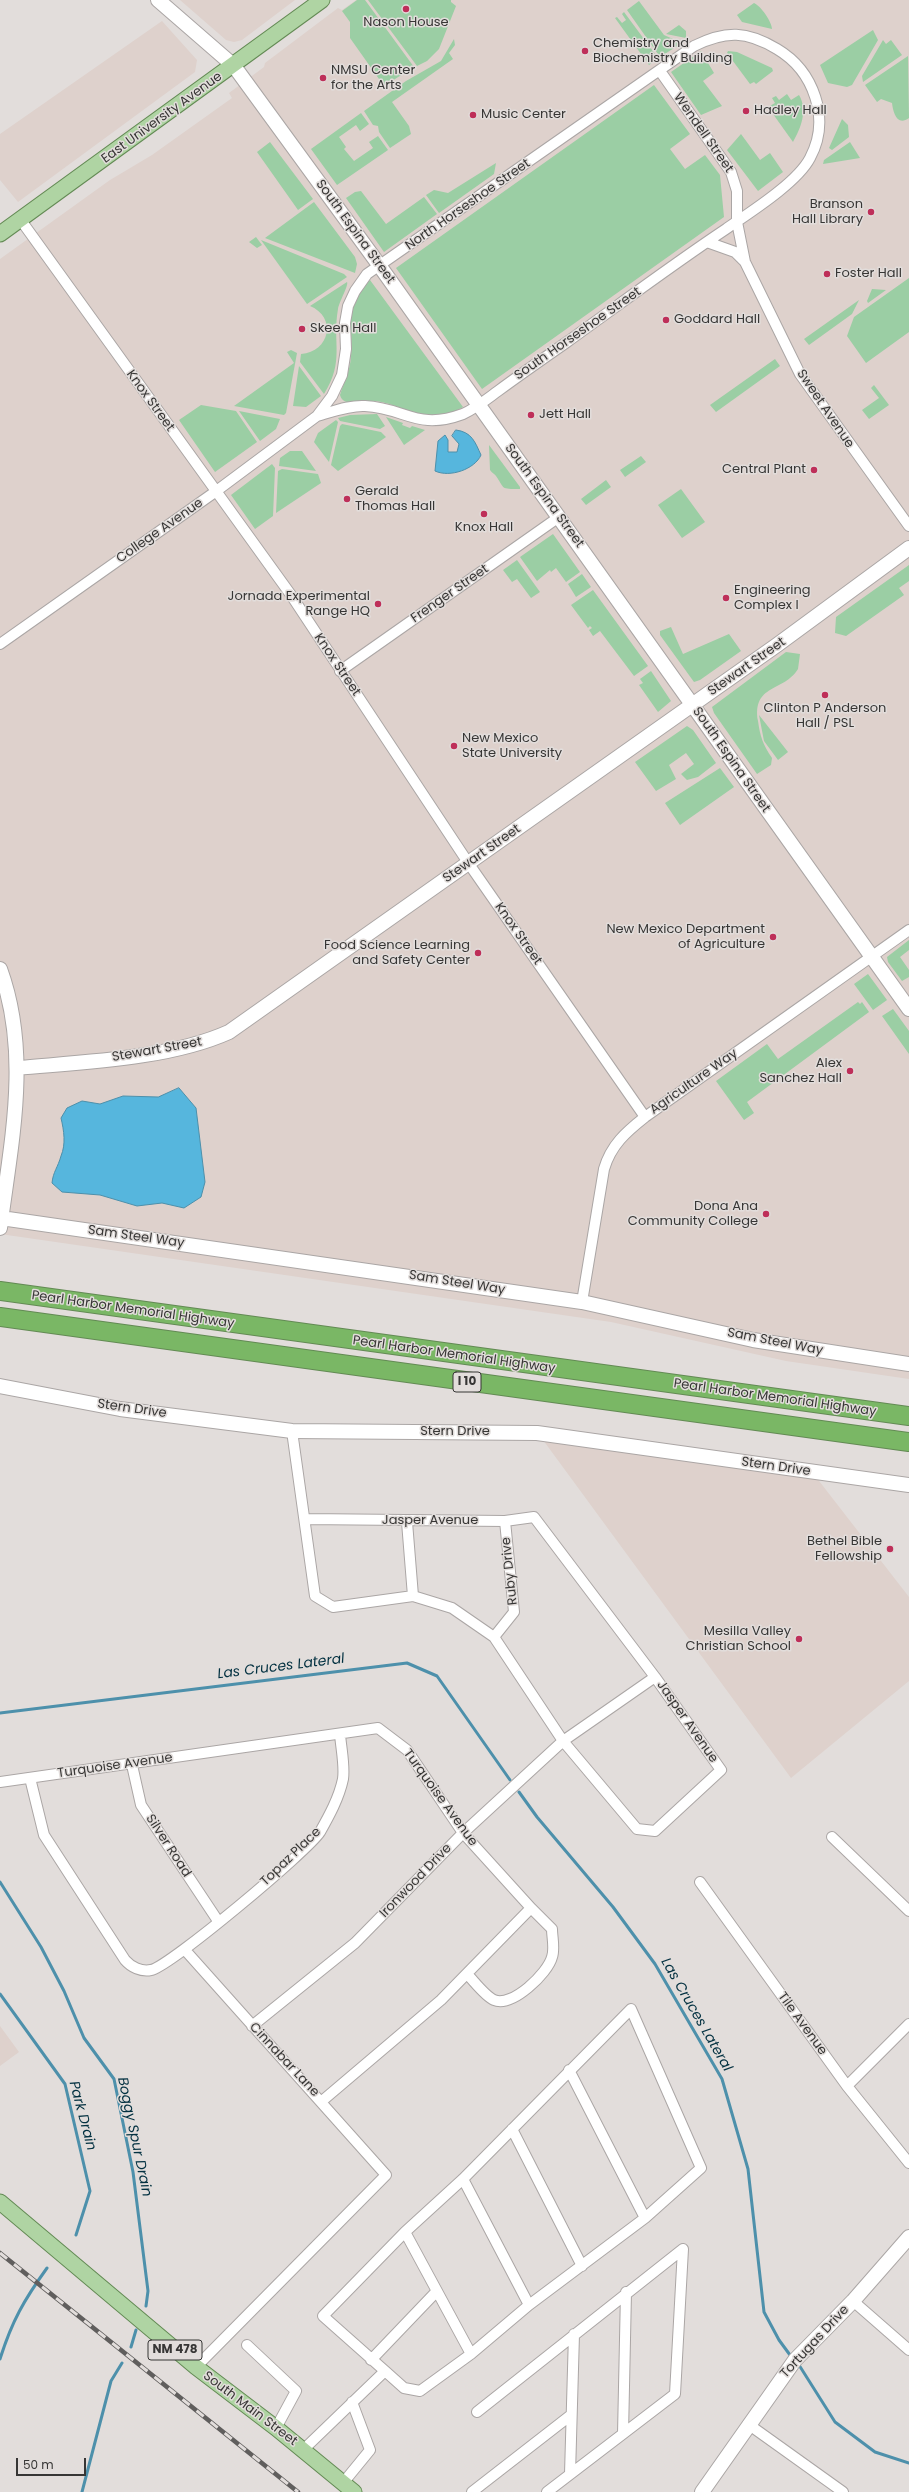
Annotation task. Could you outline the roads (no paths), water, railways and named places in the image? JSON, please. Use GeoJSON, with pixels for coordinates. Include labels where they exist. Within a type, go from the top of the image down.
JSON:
{"type":"FeatureCollection","features":[{"type":"Feature","properties":{"kind":"highway","name":"Pearl Harbor Memorial Highway"},"geometry":{"type":"LineString","coordinates":[[0,1291],[909,1416]]}},
{"type":"Feature","properties":{"kind":"highway","name":"Pearl Harbor Memorial Highway"},"geometry":{"type":"LineString","coordinates":[[0,1317],[24,1325],[260,1354],[909,1442]]}},
{"type":"Feature","properties":{"kind":"highway"},"geometry":{"type":"LineString","coordinates":[[0,1326],[24,1325]]}},
{"type":"Feature","properties":{"kind":"main road","name":"East University Avenue"},"geometry":{"type":"LineString","coordinates":[[0,234],[234,66],[322,0]]}},
{"type":"Feature","properties":{"kind":"main road","name":"South Main Street"},"geometry":{"type":"LineString","coordinates":[[0,2202],[196,2367],[276,2428],[348,2488]]}},
{"type":"Feature","properties":{"kind":"street","name":"South Espina Street"},"geometry":{"type":"LineString","coordinates":[[158,0],[234,66],[380,266],[909,1009]]}},
{"type":"Feature","properties":{"kind":"street","name":"North Horseshoe Street"},"geometry":{"type":"LineString","coordinates":[[317,416],[332,396],[342,375],[346,349],[346,323],[351,298],[367,274],[694,46],[712,37],[739,34],[768,44],[793,59],[813,91],[820,114],[818,136],[810,159]]}},
{"type":"Feature","properties":{"kind":"street","name":"Wendell Street"},"geometry":{"type":"LineString","coordinates":[[660,71],[731,172],[739,204],[737,222]]}},
{"type":"Feature","properties":{"kind":"street","name":"South Horseshoe Street"},"geometry":{"type":"LineString","coordinates":[[317,416],[364,406],[387,409],[423,421],[445,420],[463,414],[478,405],[737,222],[788,183],[810,159]]}},
{"type":"Feature","properties":{"kind":"street","name":"Knox Street"},"geometry":{"type":"LineString","coordinates":[[20,220],[215,492],[291,595],[469,864],[645,1117]]}},
{"type":"Feature","properties":{"kind":"street","name":"Sweet Avenue"},"geometry":{"type":"LineString","coordinates":[[737,222],[745,262],[800,374],[909,526]]}},
{"type":"Feature","properties":{"kind":"street","name":"Sweet Avenue"},"geometry":{"type":"LineString","coordinates":[[707,242],[735,252],[745,262]]}},
{"type":"Feature","properties":{"kind":"street","name":"College Avenue"},"geometry":{"type":"LineString","coordinates":[[0,644],[215,492],[317,416]]}},
{"type":"Feature","properties":{"kind":"street","name":"Frenger Street"},"geometry":{"type":"LineString","coordinates":[[340,671],[559,517]]}},
{"type":"Feature","properties":{"kind":"street","name":"Stewart Street"},"geometry":{"type":"LineString","coordinates":[[18,1068],[150,1054],[192,1046],[217,1037],[248,1020],[692,705],[909,548]]}},
{"type":"Feature","properties":{"kind":"street","name":"Agriculture Way"},"geometry":{"type":"LineString","coordinates":[[582,1302],[606,1161],[618,1140],[645,1117],[909,930]]}},
{"type":"Feature","properties":{"kind":"street"},"geometry":{"type":"LineString","coordinates":[[0,969],[11,1011],[18,1068],[15,1130],[1,1223]]}},
{"type":"Feature","properties":{"kind":"street","name":"Sam Steel Way"},"geometry":{"type":"LineString","coordinates":[[1,1223],[582,1302],[753,1340],[909,1364]]}},
{"type":"Feature","properties":{"kind":"street","name":"Stern Drive"},"geometry":{"type":"LineString","coordinates":[[0,1386],[120,1409],[292,1431],[537,1433],[909,1486]]}},
{"type":"Feature","properties":{"kind":"street","name":"Jasper Avenue"},"geometry":{"type":"LineString","coordinates":[[292,1431],[304,1520],[315,1596],[333,1606],[413,1596],[452,1608],[494,1637],[563,1741],[637,1829],[655,1831],[722,1770],[655,1677],[534,1517],[505,1522],[304,1520]]}},
{"type":"Feature","properties":{"kind":"street"},"geometry":{"type":"LineString","coordinates":[[407,1522],[413,1596]]}},
{"type":"Feature","properties":{"kind":"street","name":"Ruby Drive"},"geometry":{"type":"LineString","coordinates":[[494,1637],[514,1612],[505,1522]]}},
{"type":"Feature","properties":{"kind":"street","name":"Ironwood Drive"},"geometry":{"type":"LineString","coordinates":[[252,2026],[355,1943],[463,1832],[563,1741],[655,1677]]}},
{"type":"Feature","properties":{"kind":"street","name":"Turquoise Avenue"},"geometry":{"type":"LineString","coordinates":[[0,1782],[132,1765],[378,1728],[407,1750],[463,1832],[531,1908],[552,1929],[552,1957],[545,1971],[514,1999],[504,2001],[494,2000],[467,1974]]}},
{"type":"Feature","properties":{"kind":"street","name":"Topaz Place"},"geometry":{"type":"LineString","coordinates":[[186,1950],[218,1921],[278,1874],[318,1834],[333,1809],[343,1779],[340,1734]]}},
{"type":"Feature","properties":{"kind":"street","name":"Silver Road"},"geometry":{"type":"LineString","coordinates":[[132,1765],[141,1805],[218,1921]]}},
{"type":"Feature","properties":{"kind":"street"},"geometry":{"type":"LineString","coordinates":[[30,1778],[44,1835],[125,1960],[133,1968],[152,1970],[186,1950]]}},
{"type":"Feature","properties":{"kind":"street"},"geometry":{"type":"LineString","coordinates":[[832,1837],[909,1911]]}},
{"type":"Feature","properties":{"kind":"street","name":"Tile Avenue"},"geometry":{"type":"LineString","coordinates":[[700,1882],[847,2086],[909,2163]]}},
{"type":"Feature","properties":{"kind":"street"},"geometry":{"type":"LineString","coordinates":[[322,2101],[420,2019],[467,1974],[531,1908]]}},
{"type":"Feature","properties":{"kind":"street","name":"Cinnabar Lane"},"geometry":{"type":"LineString","coordinates":[[186,1950],[252,2026],[322,2101],[386,2175],[196,2367]]}},
{"type":"Feature","properties":{"kind":"street"},"geometry":{"type":"LineString","coordinates":[[631,2009],[701,2168],[645,2218],[529,2305],[471,2354],[420,2391],[404,2388],[323,2316],[405,2232],[463,2179],[569,2070],[631,2009]]}},
{"type":"Feature","properties":{"kind":"street"},"geometry":{"type":"LineString","coordinates":[[847,2086],[909,2024]]}},
{"type":"Feature","properties":{"kind":"street"},"geometry":{"type":"LineString","coordinates":[[569,2070],[645,2218]]}},
{"type":"Feature","properties":{"kind":"street"},"geometry":{"type":"LineString","coordinates":[[512,2129],[582,2266]]}},
{"type":"Feature","properties":{"kind":"street"},"geometry":{"type":"LineString","coordinates":[[463,2179],[529,2305]]}},
{"type":"Feature","properties":{"kind":"street"},"geometry":{"type":"LineString","coordinates":[[405,2232],[471,2354]]}},
{"type":"Feature","properties":{"kind":"street","name":"Tortugas Drive"},"geometry":{"type":"LineString","coordinates":[[702,2492],[748,2424],[795,2360],[853,2301],[909,2237]]}},
{"type":"Feature","properties":{"kind":"street"},"geometry":{"type":"LineString","coordinates":[[477,2412],[626,2292],[683,2249],[675,2394],[547,2492]]}},
{"type":"Feature","properties":{"kind":"street"},"geometry":{"type":"LineString","coordinates":[[372,2360],[437,2291]]}},
{"type":"Feature","properties":{"kind":"street"},"geometry":{"type":"LineString","coordinates":[[623,2434],[626,2292]]}},
{"type":"Feature","properties":{"kind":"street"},"geometry":{"type":"LineString","coordinates":[[853,2301],[909,2350]]}},
{"type":"Feature","properties":{"kind":"street"},"geometry":{"type":"LineString","coordinates":[[570,2474],[574,2334]]}},
{"type":"Feature","properties":{"kind":"street"},"geometry":{"type":"LineString","coordinates":[[247,2345],[296,2391],[276,2428]]}},
{"type":"Feature","properties":{"kind":"street"},"geometry":{"type":"LineString","coordinates":[[303,2450],[385,2371]]}},
{"type":"Feature","properties":{"kind":"street"},"geometry":{"type":"LineString","coordinates":[[348,2488],[370,2450],[352,2402]]}},
{"type":"Feature","properties":{"kind":"street"},"geometry":{"type":"LineString","coordinates":[[472,2492],[572,2416]]}},
{"type":"Feature","properties":{"kind":"street"},"geometry":{"type":"LineString","coordinates":[[748,2424],[843,2492]]}},
{"type":"Feature","properties":{"kind":"water"},"geometry":{"type":"Polygon","coordinates":[[[456,430],[466,433],[472,438],[481,455],[478,460],[468,468],[461,471],[455,473],[441,473],[435,471],[438,441],[445,435],[448,440],[448,452],[457,452],[459,444],[452,436],[456,430]]]}},
{"type":"Feature","properties":{"kind":"water"},"geometry":{"type":"Polygon","coordinates":[[[179,1088],[196,1108],[205,1182],[201,1197],[184,1208],[162,1203],[137,1206],[100,1195],[62,1192],[52,1183],[53,1176],[64,1147],[64,1133],[61,1118],[67,1108],[82,1101],[100,1104],[123,1096],[158,1097],[179,1088]]]}},
{"type":"Feature","properties":{"kind":"waterway","name":"Las Cruces Lateral"},"geometry":{"type":"LineString","coordinates":[[0,1713],[407,1663],[437,1676],[510,1780]]}},
{"type":"Feature","properties":{"kind":"waterway","name":"Las Cruces Lateral"},"geometry":{"type":"LineString","coordinates":[[519,1792],[537,1817],[613,1907],[655,1964],[722,2079],[748,2169],[764,2312],[779,2340],[790,2355]]}},
{"type":"Feature","properties":{"kind":"waterway","name":"Boggy Spur Drain"},"geometry":{"type":"LineString","coordinates":[[0,1882],[41,1947],[64,1991],[84,2038],[114,2079],[133,2172],[148,2291],[146,2306]]}},
{"type":"Feature","properties":{"kind":"waterway","name":"Park Drain"},"geometry":{"type":"LineString","coordinates":[[0,1994],[65,2084],[90,2191],[76,2235]]}},
{"type":"Feature","properties":{"kind":"waterway","name":"Park Drain"},"geometry":{"type":"LineString","coordinates":[[0,2359],[9,2333],[19,2311],[47,2268]]}},
{"type":"Feature","properties":{"kind":"waterway","name":"Boggy Spur Drain"},"geometry":{"type":"LineString","coordinates":[[131,2347],[136,2330]]}},
{"type":"Feature","properties":{"kind":"waterway","name":"Boggy Spur Drain"},"geometry":{"type":"LineString","coordinates":[[82,2492],[111,2381],[122,2363]]}},
{"type":"Feature","properties":{"kind":"waterway","name":"Las Cruces Lateral"},"geometry":{"type":"LineString","coordinates":[[799,2365],[835,2422],[875,2452],[909,2463]]}},
{"type":"Feature","properties":{"kind":"railway"},"geometry":{"type":"LineString","coordinates":[[0,2253],[298,2492]]}},
{"type":"Feature","properties":{"kind":"place","name":"Nason House"},"geometry":{"type":"Point","coordinates":[406,9]}},
{"type":"Feature","properties":{"kind":"place","name":"Chemistry and Biochemistry Building"},"geometry":{"type":"Point","coordinates":[585,51]}},
{"type":"Feature","properties":{"kind":"place","name":"NMSU Center for the Arts"},"geometry":{"type":"Point","coordinates":[323,78]}},
{"type":"Feature","properties":{"kind":"place","name":"Hadley Hall"},"geometry":{"type":"Point","coordinates":[746,111]}},
{"type":"Feature","properties":{"kind":"place","name":"Music Center"},"geometry":{"type":"Point","coordinates":[473,115]}},
{"type":"Feature","properties":{"kind":"place","name":"Branson Hall Library"},"geometry":{"type":"Point","coordinates":[871,212]}},
{"type":"Feature","properties":{"kind":"place","name":"Foster Hall"},"geometry":{"type":"Point","coordinates":[827,274]}},
{"type":"Feature","properties":{"kind":"place","name":"Goddard Hall"},"geometry":{"type":"Point","coordinates":[666,320]}},
{"type":"Feature","properties":{"kind":"place","name":"Skeen Hall"},"geometry":{"type":"Point","coordinates":[302,329]}},
{"type":"Feature","properties":{"kind":"place","name":"Jett Hall"},"geometry":{"type":"Point","coordinates":[531,415]}},
{"type":"Feature","properties":{"kind":"place","name":"Central Plant"},"geometry":{"type":"Point","coordinates":[814,470]}},
{"type":"Feature","properties":{"kind":"place","name":"Gerald Thomas Hall"},"geometry":{"type":"Point","coordinates":[347,499]}},
{"type":"Feature","properties":{"kind":"place","name":"Knox Hall"},"geometry":{"type":"Point","coordinates":[484,514]}},
{"type":"Feature","properties":{"kind":"place","name":"Engineering Complex I"},"geometry":{"type":"Point","coordinates":[726,598]}},
{"type":"Feature","properties":{"kind":"place","name":"Jornada Experimental Range HQ"},"geometry":{"type":"Point","coordinates":[378,604]}},
{"type":"Feature","properties":{"kind":"place","name":"Clinton P Anderson Hall / PSL"},"geometry":{"type":"Point","coordinates":[825,695]}},
{"type":"Feature","properties":{"kind":"place","name":"New Mexico State University"},"geometry":{"type":"Point","coordinates":[454,746]}},
{"type":"Feature","properties":{"kind":"place","name":"New Mexico Department of Agriculture"},"geometry":{"type":"Point","coordinates":[773,937]}},
{"type":"Feature","properties":{"kind":"place","name":"Food Science Learning and Safety Center"},"geometry":{"type":"Point","coordinates":[478,953]}},
{"type":"Feature","properties":{"kind":"place","name":"Alex Sanchez Hall"},"geometry":{"type":"Point","coordinates":[850,1071]}},
{"type":"Feature","properties":{"kind":"place","name":"Dona Ana Community College"},"geometry":{"type":"Point","coordinates":[766,1214]}},
{"type":"Feature","properties":{"kind":"place","name":"Bethel Bible Fellowship"},"geometry":{"type":"Point","coordinates":[890,1549]}},
{"type":"Feature","properties":{"kind":"place","name":"Mesilla Valley Christian School"},"geometry":{"type":"Point","coordinates":[799,1639]}}]}
